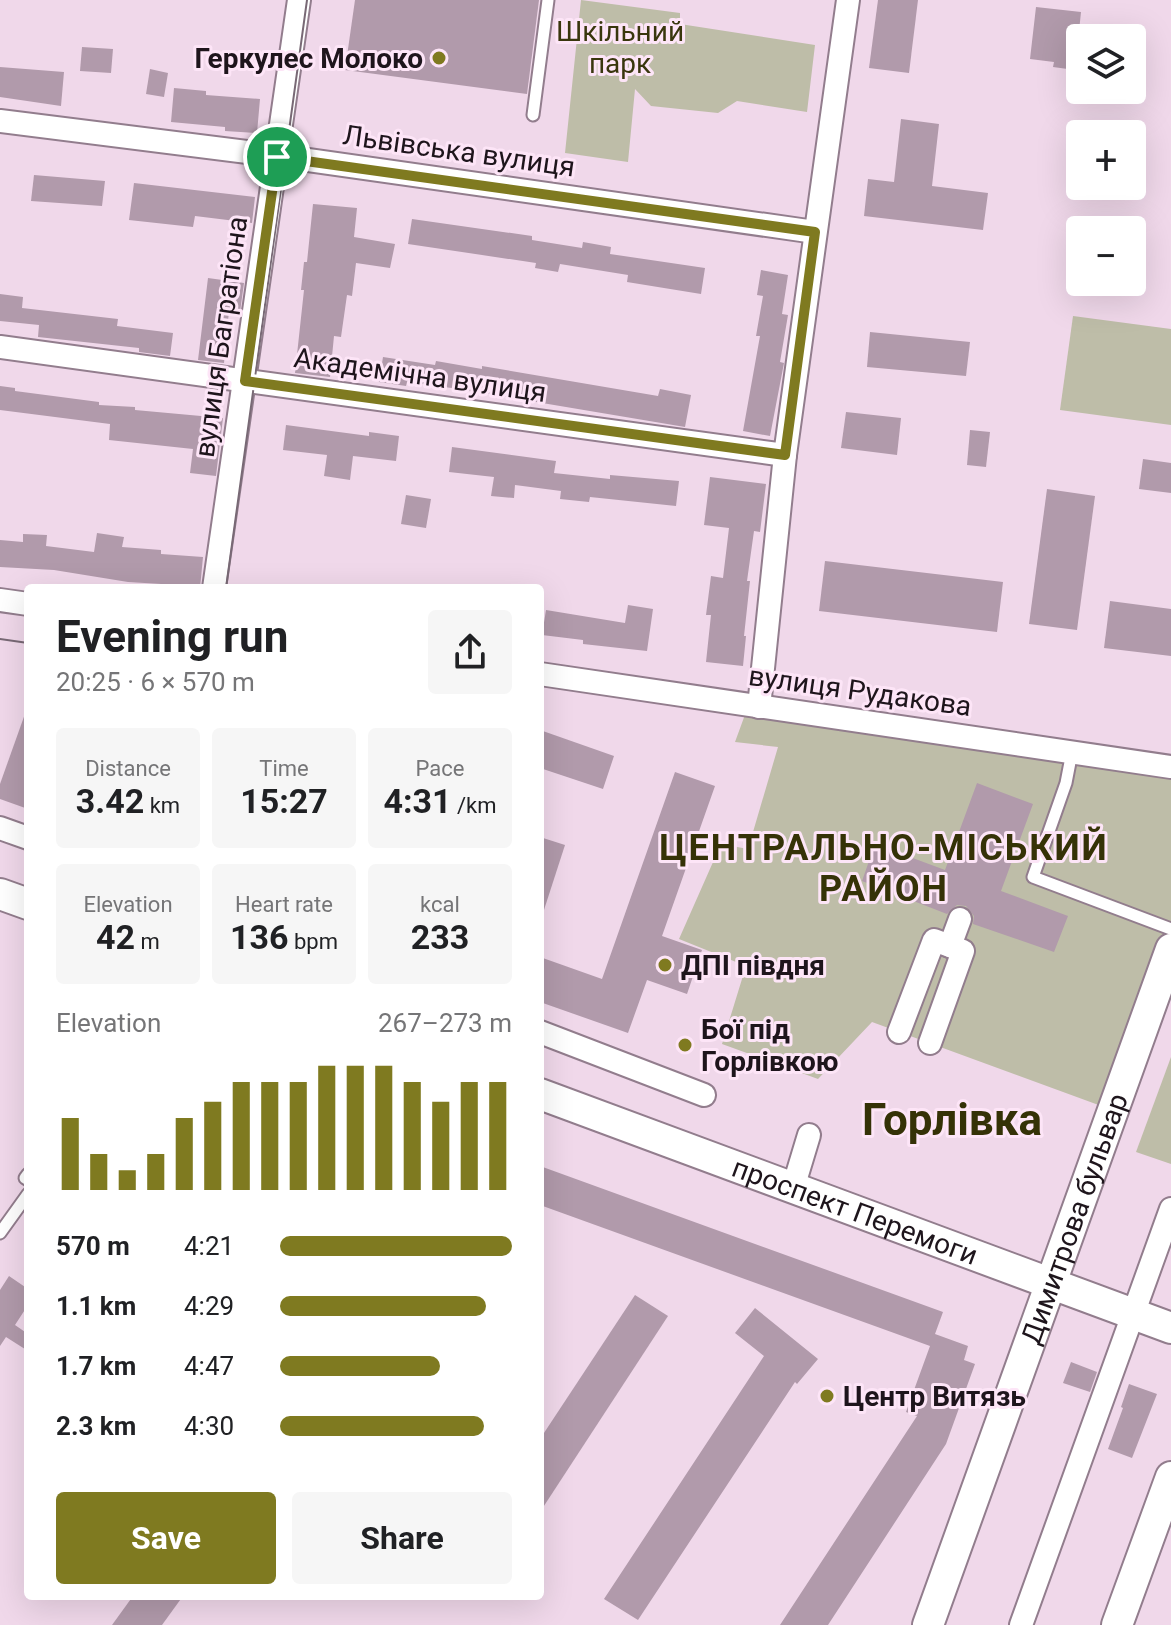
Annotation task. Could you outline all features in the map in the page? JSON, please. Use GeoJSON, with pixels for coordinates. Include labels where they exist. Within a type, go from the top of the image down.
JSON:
{"type":"FeatureCollection","features":[{"type":"Feature","properties":{"kind":"street","name":"вулиця Багратіона"},"geometry":{"type":"LineString","coordinates":[[215,584],[299,0]]}},
{"type":"Feature","properties":{"kind":"street"},"geometry":{"type":"LineString","coordinates":[[759,707],[785,455],[848,0]]}},
{"type":"Feature","properties":{"kind":"street","name":"Львівська вулиця"},"geometry":{"type":"LineString","coordinates":[[0,121],[815,232]]}},
{"type":"Feature","properties":{"kind":"street","name":"Академічна вулиця"},"geometry":{"type":"LineString","coordinates":[[0,347],[785,455]]}},
{"type":"Feature","properties":{"kind":"street"},"geometry":{"type":"LineString","coordinates":[[0,600],[24,603]]}},
{"type":"Feature","properties":{"kind":"street","name":"вулиця Рудакова"},"geometry":{"type":"LineString","coordinates":[[544,675],[1171,767]]}},
{"type":"Feature","properties":{"kind":"street"},"geometry":{"type":"LineString","coordinates":[[0,828],[24,837]]}},
{"type":"Feature","properties":{"kind":"street"},"geometry":{"type":"LineString","coordinates":[[0,894],[24,903]]}},
{"type":"Feature","properties":{"kind":"street"},"geometry":{"type":"LineString","coordinates":[[950,946],[960,919]]}},
{"type":"Feature","properties":{"kind":"street"},"geometry":{"type":"LineString","coordinates":[[899,1032],[934,940],[963,951],[930,1043]]}},
{"type":"Feature","properties":{"kind":"street","name":"Димитрова бульвар"},"geometry":{"type":"LineString","coordinates":[[928,1625],[1171,949]]}},
{"type":"Feature","properties":{"kind":"street"},"geometry":{"type":"LineString","coordinates":[[544,1034],[704,1095]]}},
{"type":"Feature","properties":{"kind":"street","name":"проспект Перемоги"},"geometry":{"type":"LineString","coordinates":[[544,1095],[1171,1328]]}},
{"type":"Feature","properties":{"kind":"street"},"geometry":{"type":"LineString","coordinates":[[793,1188],[809,1135]]}},
{"type":"Feature","properties":{"kind":"street"},"geometry":{"type":"LineString","coordinates":[[1021,1625],[1171,1209]]}},
{"type":"Feature","properties":{"kind":"street"},"geometry":{"type":"LineString","coordinates":[[1117,1625],[1171,1477]]}},
{"type":"Feature","properties":{"kind":"lane"},"geometry":{"type":"LineString","coordinates":[[533,115],[548,0]]}},
{"type":"Feature","properties":{"kind":"lane"},"geometry":{"type":"LineString","coordinates":[[1072,752],[1066,783],[1033,877],[1171,929]]}},
{"type":"Feature","properties":{"kind":"lane"},"geometry":{"type":"LineString","coordinates":[[0,1233],[24,1200]]}},
{"type":"Feature","properties":{"kind":"green space","name":"Шкільний парк"},"geometry":{"type":"Polygon","coordinates":[[[581,0],[680,13],[680,24],[815,45],[807,112],[737,101],[718,113],[651,106],[635,89],[628,162],[565,153],[581,0]]]}},
{"type":"Feature","properties":{"kind":"green space"},"geometry":{"type":"Polygon","coordinates":[[[1073,316],[1171,329],[1171,425],[1060,410],[1073,316]]]}},
{"type":"Feature","properties":{"kind":"green space"},"geometry":{"type":"Polygon","coordinates":[[[750,701],[1171,761],[1171,922],[1104,1107],[872,1022],[818,1079],[722,1044],[746,966],[679,939],[721,844],[748,849],[778,747],[735,742],[750,701]]]}},
{"type":"Feature","properties":{"kind":"green space"},"geometry":{"type":"Polygon","coordinates":[[[1171,1057],[1171,1164],[1136,1152],[1171,1057]]]}},
{"type":"Feature","properties":{"kind":"building","name":"Геркулес Молоко"},"geometry":{"type":"Polygon","coordinates":[[[355,0],[539,0],[527,94],[345,70],[355,0]]]}},
{"type":"Feature","properties":{"kind":"building"},"geometry":{"type":"Polygon","coordinates":[[[878,0],[918,0],[909,73],[869,68],[878,0]]]}},
{"type":"Feature","properties":{"kind":"building"},"geometry":{"type":"Polygon","coordinates":[[[1036,7],[1081,12],[1080,24],[1066,24],[1066,69],[1053,67],[1054,62],[1030,59],[1036,7]]]}},
{"type":"Feature","properties":{"kind":"building"},"geometry":{"type":"Polygon","coordinates":[[[82,47],[113,49],[111,73],[80,71],[82,47]]]}},
{"type":"Feature","properties":{"kind":"building"},"geometry":{"type":"Polygon","coordinates":[[[0,67],[64,72],[61,106],[0,97],[0,67]]]}},
{"type":"Feature","properties":{"kind":"building"},"geometry":{"type":"Polygon","coordinates":[[[150,69],[168,73],[164,97],[146,94],[150,69]]]}},
{"type":"Feature","properties":{"kind":"building"},"geometry":{"type":"Polygon","coordinates":[[[174,88],[206,91],[206,95],[260,99],[257,133],[171,122],[174,88]]]}},
{"type":"Feature","properties":{"kind":"building"},"geometry":{"type":"Polygon","coordinates":[[[901,119],[939,124],[932,186],[988,193],[983,230],[864,216],[868,179],[894,182],[901,119]]]}},
{"type":"Feature","properties":{"kind":"building"},"geometry":{"type":"Polygon","coordinates":[[[34,175],[105,181],[102,206],[31,201],[34,175]]]}},
{"type":"Feature","properties":{"kind":"building"},"geometry":{"type":"Polygon","coordinates":[[[134,183],[255,197],[252,223],[195,216],[193,227],[129,220],[134,183]]]}},
{"type":"Feature","properties":{"kind":"building"},"geometry":{"type":"Polygon","coordinates":[[[313,204],[357,208],[354,237],[395,244],[390,268],[356,263],[352,296],[347,295],[341,337],[334,336],[330,377],[295,373],[304,290],[301,290],[313,204]]]}},
{"type":"Feature","properties":{"kind":"building"},"geometry":{"type":"Polygon","coordinates":[[[412,219],[532,236],[532,240],[582,248],[583,242],[611,247],[610,254],[705,268],[701,294],[627,282],[628,275],[560,264],[558,272],[535,268],[536,263],[408,244],[412,219]]]}},
{"type":"Feature","properties":{"kind":"building"},"geometry":{"type":"Polygon","coordinates":[[[761,270],[788,275],[782,314],[788,315],[780,362],[784,363],[770,436],[743,431],[760,336],[756,336],[763,296],[757,295],[761,270]]]}},
{"type":"Feature","properties":{"kind":"building"},"geometry":{"type":"Polygon","coordinates":[[[208,278],[244,283],[240,312],[229,311],[224,363],[198,360],[208,278]]]}},
{"type":"Feature","properties":{"kind":"building"},"geometry":{"type":"Polygon","coordinates":[[[0,294],[23,297],[22,308],[118,319],[117,326],[173,333],[170,356],[139,352],[139,348],[38,337],[39,325],[0,321],[0,294]]]}},
{"type":"Feature","properties":{"kind":"building"},"geometry":{"type":"Polygon","coordinates":[[[870,332],[970,342],[966,376],[867,367],[870,332]]]}},
{"type":"Feature","properties":{"kind":"building"},"geometry":{"type":"Polygon","coordinates":[[[383,357],[435,365],[436,361],[482,369],[482,366],[658,396],[660,389],[691,395],[685,427],[459,389],[407,382],[406,386],[379,382],[383,357]]]}},
{"type":"Feature","properties":{"kind":"building"},"geometry":{"type":"Polygon","coordinates":[[[0,386],[15,388],[15,391],[99,402],[99,405],[223,418],[216,476],[190,473],[193,449],[109,440],[110,424],[0,410],[0,386]]]}},
{"type":"Feature","properties":{"kind":"building"},"geometry":{"type":"Polygon","coordinates":[[[846,412],[901,418],[897,455],[841,448],[846,412]]]}},
{"type":"Feature","properties":{"kind":"building"},"geometry":{"type":"Polygon","coordinates":[[[286,425],[369,436],[369,432],[399,436],[396,461],[353,456],[350,480],[324,476],[327,455],[283,450],[286,425]]]}},
{"type":"Feature","properties":{"kind":"building"},"geometry":{"type":"Polygon","coordinates":[[[970,430],[990,432],[986,467],[967,465],[970,430]]]}},
{"type":"Feature","properties":{"kind":"building"},"geometry":{"type":"Polygon","coordinates":[[[452,447],[556,461],[554,473],[610,479],[610,475],[679,481],[676,506],[590,497],[589,502],[560,499],[561,491],[515,485],[514,498],[491,496],[494,477],[449,472],[452,447]]]}},
{"type":"Feature","properties":{"kind":"building"},"geometry":{"type":"Polygon","coordinates":[[[1143,459],[1171,463],[1171,493],[1139,489],[1143,459]]]}},
{"type":"Feature","properties":{"kind":"building"},"geometry":{"type":"Polygon","coordinates":[[[710,477],[766,484],[760,532],[754,531],[747,581],[750,581],[743,666],[706,662],[711,615],[706,615],[711,576],[723,578],[729,528],[704,525],[710,477]]]}},
{"type":"Feature","properties":{"kind":"building"},"geometry":{"type":"Polygon","coordinates":[[[1047,489],[1095,496],[1077,630],[1029,624],[1047,489]]]}},
{"type":"Feature","properties":{"kind":"building"},"geometry":{"type":"Polygon","coordinates":[[[406,495],[431,499],[426,528],[401,524],[406,495]]]}},
{"type":"Feature","properties":{"kind":"building"},"geometry":{"type":"Polygon","coordinates":[[[97,533],[124,537],[122,547],[203,557],[200,584],[128,582],[54,570],[0,567],[0,540],[23,542],[23,534],[47,535],[46,546],[94,552],[97,533]]]}},
{"type":"Feature","properties":{"kind":"building"},"geometry":{"type":"Polygon","coordinates":[[[825,561],[1003,582],[997,632],[819,611],[825,561]]]}},
{"type":"Feature","properties":{"kind":"building"},"geometry":{"type":"Polygon","coordinates":[[[1110,601],[1171,609],[1171,656],[1104,648],[1110,601]]]}},
{"type":"Feature","properties":{"kind":"building"},"geometry":{"type":"Polygon","coordinates":[[[628,605],[653,609],[647,651],[583,644],[583,640],[544,635],[546,610],[625,623],[628,605]]]}},
{"type":"Feature","properties":{"kind":"building"},"geometry":{"type":"Polygon","coordinates":[[[24,717],[24,808],[0,799],[0,784],[24,717]]]}},
{"type":"Feature","properties":{"kind":"building"},"geometry":{"type":"Polygon","coordinates":[[[544,731],[614,756],[603,789],[544,769],[544,731]]]}},
{"type":"Feature","properties":{"kind":"building"},"geometry":{"type":"Polygon","coordinates":[[[675,772],[715,786],[662,936],[702,950],[687,994],[647,980],[628,1033],[544,1003],[544,958],[602,979],[675,772]]]}},
{"type":"Feature","properties":{"kind":"building"},"geometry":{"type":"Polygon","coordinates":[[[977,783],[1033,804],[1001,891],[1068,916],[1054,952],[973,924],[974,916],[966,906],[957,905],[947,914],[862,881],[875,844],[945,870],[977,783]]]}},
{"type":"Feature","properties":{"kind":"building"},"geometry":{"type":"Polygon","coordinates":[[[544,838],[565,845],[544,910],[544,838]]]}},
{"type":"Feature","properties":{"kind":"building"},"geometry":{"type":"Polygon","coordinates":[[[544,1167],[943,1312],[935,1334],[968,1346],[964,1360],[975,1364],[946,1444],[828,1625],[780,1625],[917,1416],[906,1412],[930,1346],[544,1206],[544,1167]]]}},
{"type":"Feature","properties":{"kind":"building"},"geometry":{"type":"Polygon","coordinates":[[[9,1276],[24,1286],[24,1311],[15,1325],[24,1331],[24,1348],[6,1337],[0,1346],[0,1290],[9,1276]]]}},
{"type":"Feature","properties":{"kind":"building"},"geometry":{"type":"Polygon","coordinates":[[[635,1295],[668,1316],[544,1506],[544,1433],[635,1295]]]}},
{"type":"Feature","properties":{"kind":"building"},"geometry":{"type":"Polygon","coordinates":[[[755,1308],[818,1359],[797,1384],[795,1382],[638,1620],[604,1599],[764,1356],[735,1333],[755,1308]]]}},
{"type":"Feature","properties":{"kind":"building"},"geometry":{"type":"Polygon","coordinates":[[[1071,1362],[1097,1372],[1090,1392],[1063,1383],[1071,1362]]]}},
{"type":"Feature","properties":{"kind":"building"},"geometry":{"type":"Polygon","coordinates":[[[1129,1384],[1157,1394],[1132,1458],[1108,1449],[1129,1384]]]}},
{"type":"Feature","properties":{"kind":"building"},"geometry":{"type":"Polygon","coordinates":[[[130,1600],[180,1600],[162,1625],[112,1625],[130,1600]]]}},
{"type":"Feature","properties":{"kind":"tram line"},"geometry":{"type":"LineString","coordinates":[[227,584],[307,0]]}},
{"type":"Feature","properties":{"kind":"tram line"},"geometry":{"type":"LineString","coordinates":[[0,639],[24,642]]}},
{"type":"Feature","properties":{"kind":"place","name":"Геркулес Молоко"},"geometry":{"type":"Point","coordinates":[439,58]}},
{"type":"Feature","properties":{"kind":"place","name":"ДПІ півдня"},"geometry":{"type":"Point","coordinates":[665,965]}},
{"type":"Feature","properties":{"kind":"place","name":"Бої під Горлівкою"},"geometry":{"type":"Point","coordinates":[685,1045]}},
{"type":"Feature","properties":{"kind":"place","name":"Центр Витязь"},"geometry":{"type":"Point","coordinates":[827,1396]}},
{"type":"Feature","properties":{"kind":"district","name":"ЦЕНТРАЛЬНО-МІСЬКИЙ РАЙОН"},"geometry":{"type":"Point","coordinates":[884,868]}},
{"type":"Feature","properties":{"kind":"district","name":"Горлівка"},"geometry":{"type":"Point","coordinates":[952,1120]}},
{"type":"Feature","properties":{"kind":"route"},"geometry":{"type":"LineString","coordinates":[[277,157],[815,232],[785,455],[245,381],[277,157]]}}]}
